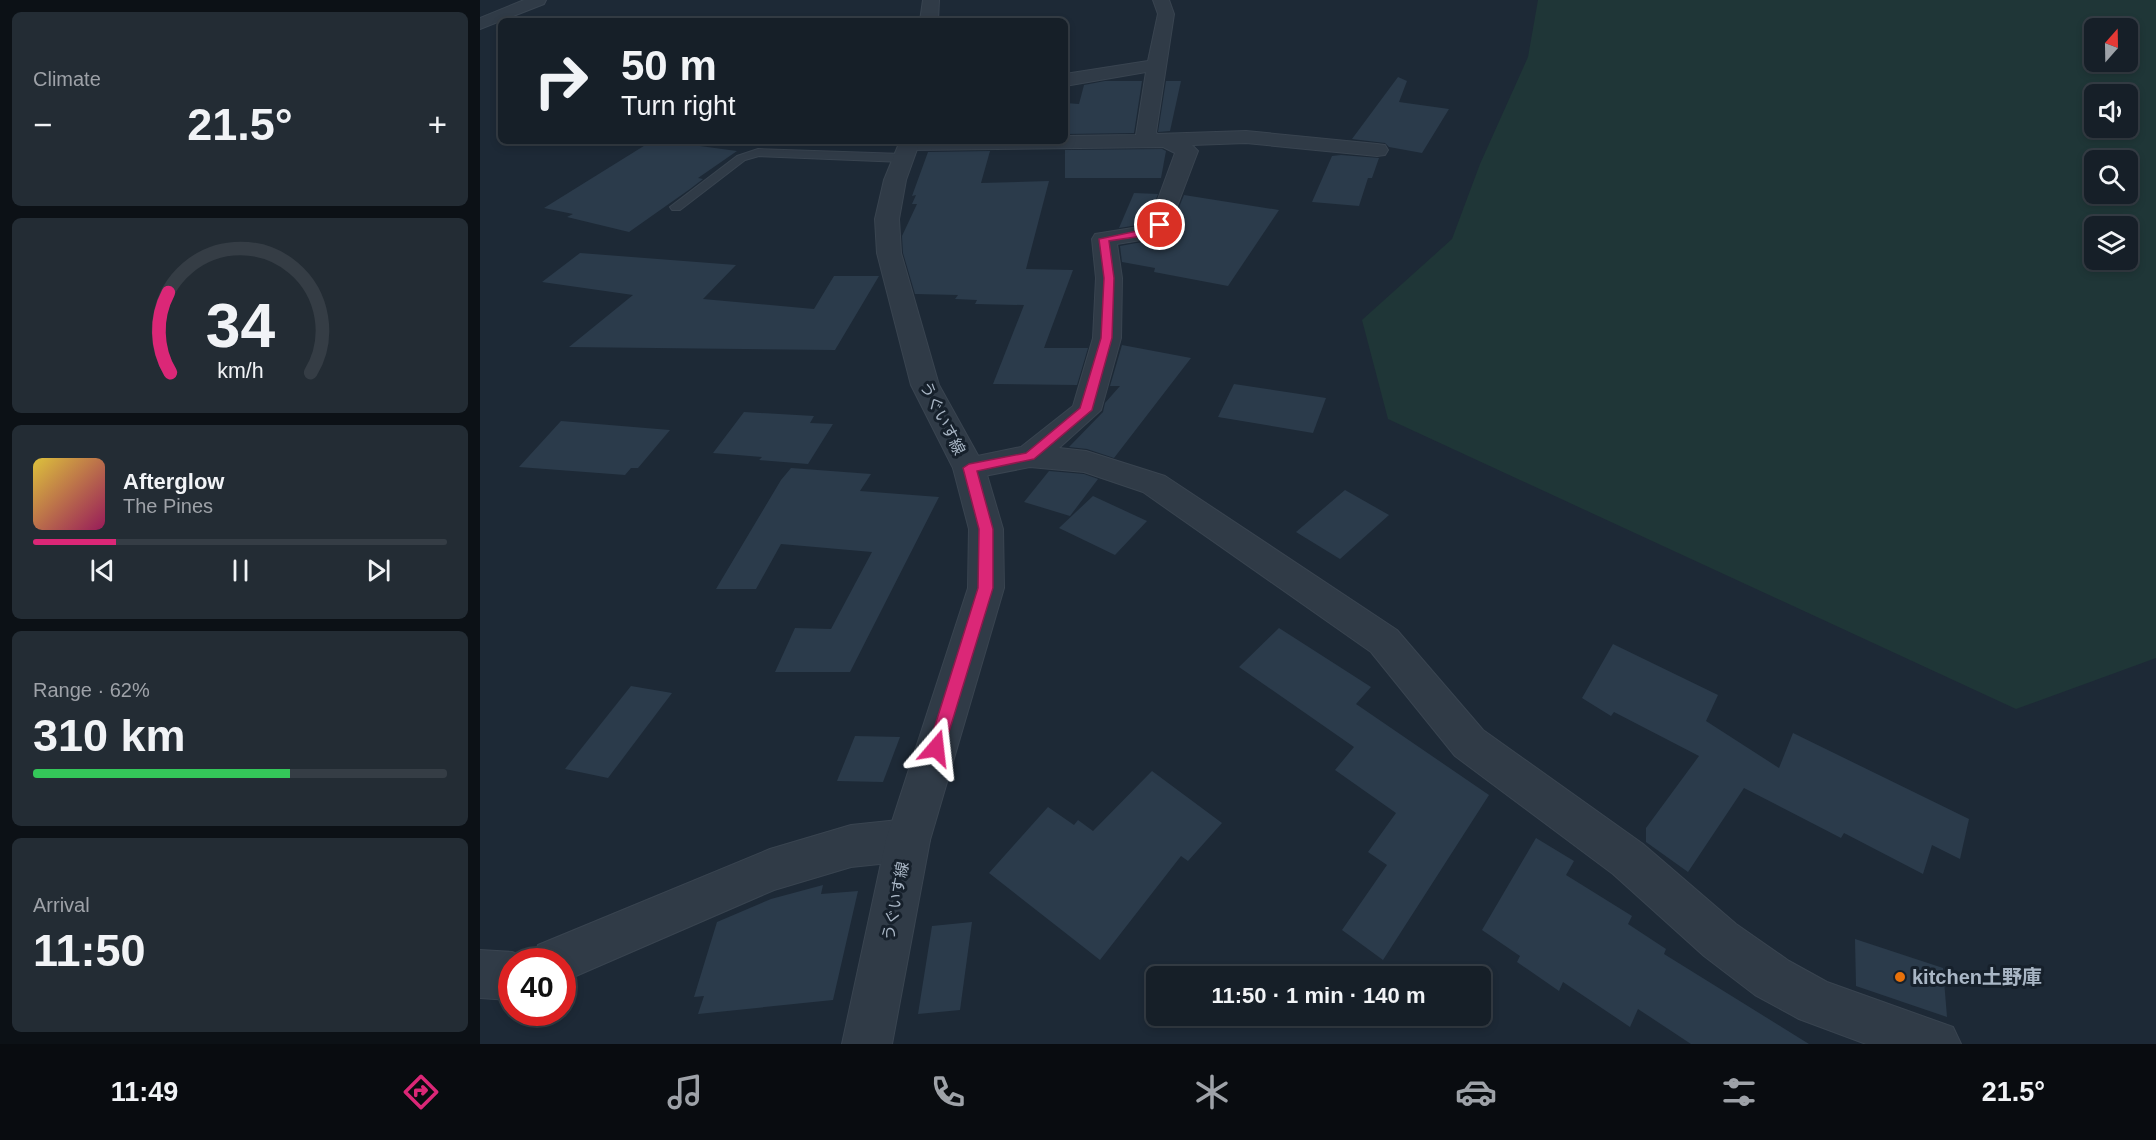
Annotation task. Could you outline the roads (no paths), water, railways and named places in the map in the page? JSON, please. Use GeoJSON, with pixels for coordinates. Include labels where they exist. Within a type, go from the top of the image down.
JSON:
{"type":"FeatureCollection","features":[{"type":"Feature","properties":{"kind":"street"},"geometry":{"type":"LineString","coordinates":[[487,22],[537,0]]}},
{"type":"Feature","properties":{"kind":"street"},"geometry":{"type":"LineString","coordinates":[[929,18],[931,0]]}},
{"type":"Feature","properties":{"kind":"street"},"geometry":{"type":"LineString","coordinates":[[1030,456],[1086,410],[1107,338],[1109,278],[1104,239],[1145,233],[1160,225],[1187,151],[1159,141],[1145,133],[1166,14],[1161,0]]}},
{"type":"Feature","properties":{"kind":"street"},"geometry":{"type":"LineString","coordinates":[[1068,80],[1158,65]]}},
{"type":"Feature","properties":{"kind":"street"},"geometry":{"type":"LineString","coordinates":[[1068,144],[1246,137],[1377,150]]}},
{"type":"Feature","properties":{"kind":"street"},"geometry":{"type":"LineString","coordinates":[[907,148],[1051,144]]}},
{"type":"Feature","properties":{"kind":"street","name":"うぐいす線"},"geometry":{"type":"LineString","coordinates":[[867,1044],[908,840],[986,588],[986,529],[969,468],[925,385],[889,254],[887,219],[907,148]]}},
{"type":"Feature","properties":{"kind":"street"},"geometry":{"type":"LineString","coordinates":[[969,468],[1030,456],[1086,462],[1154,484],[1384,641],[1469,743],[1628,859],[1720,940],[1755,966],[1816,1002],[1936,1044]]}},
{"type":"Feature","properties":{"kind":"street"},"geometry":{"type":"LineString","coordinates":[[576,953],[770,870],[851,846],[908,840]]}},
{"type":"Feature","properties":{"kind":"street"},"geometry":{"type":"LineString","coordinates":[[480,974],[498,975]]}},
{"type":"Feature","properties":{"kind":"lane"},"geometry":{"type":"LineString","coordinates":[[676,207],[741,158],[758,152],[907,148]]}},
{"type":"Feature","properties":{"kind":"place","name":"kitchen土野庫"},"geometry":{"type":"Point","coordinates":[1900,977]}}]}
